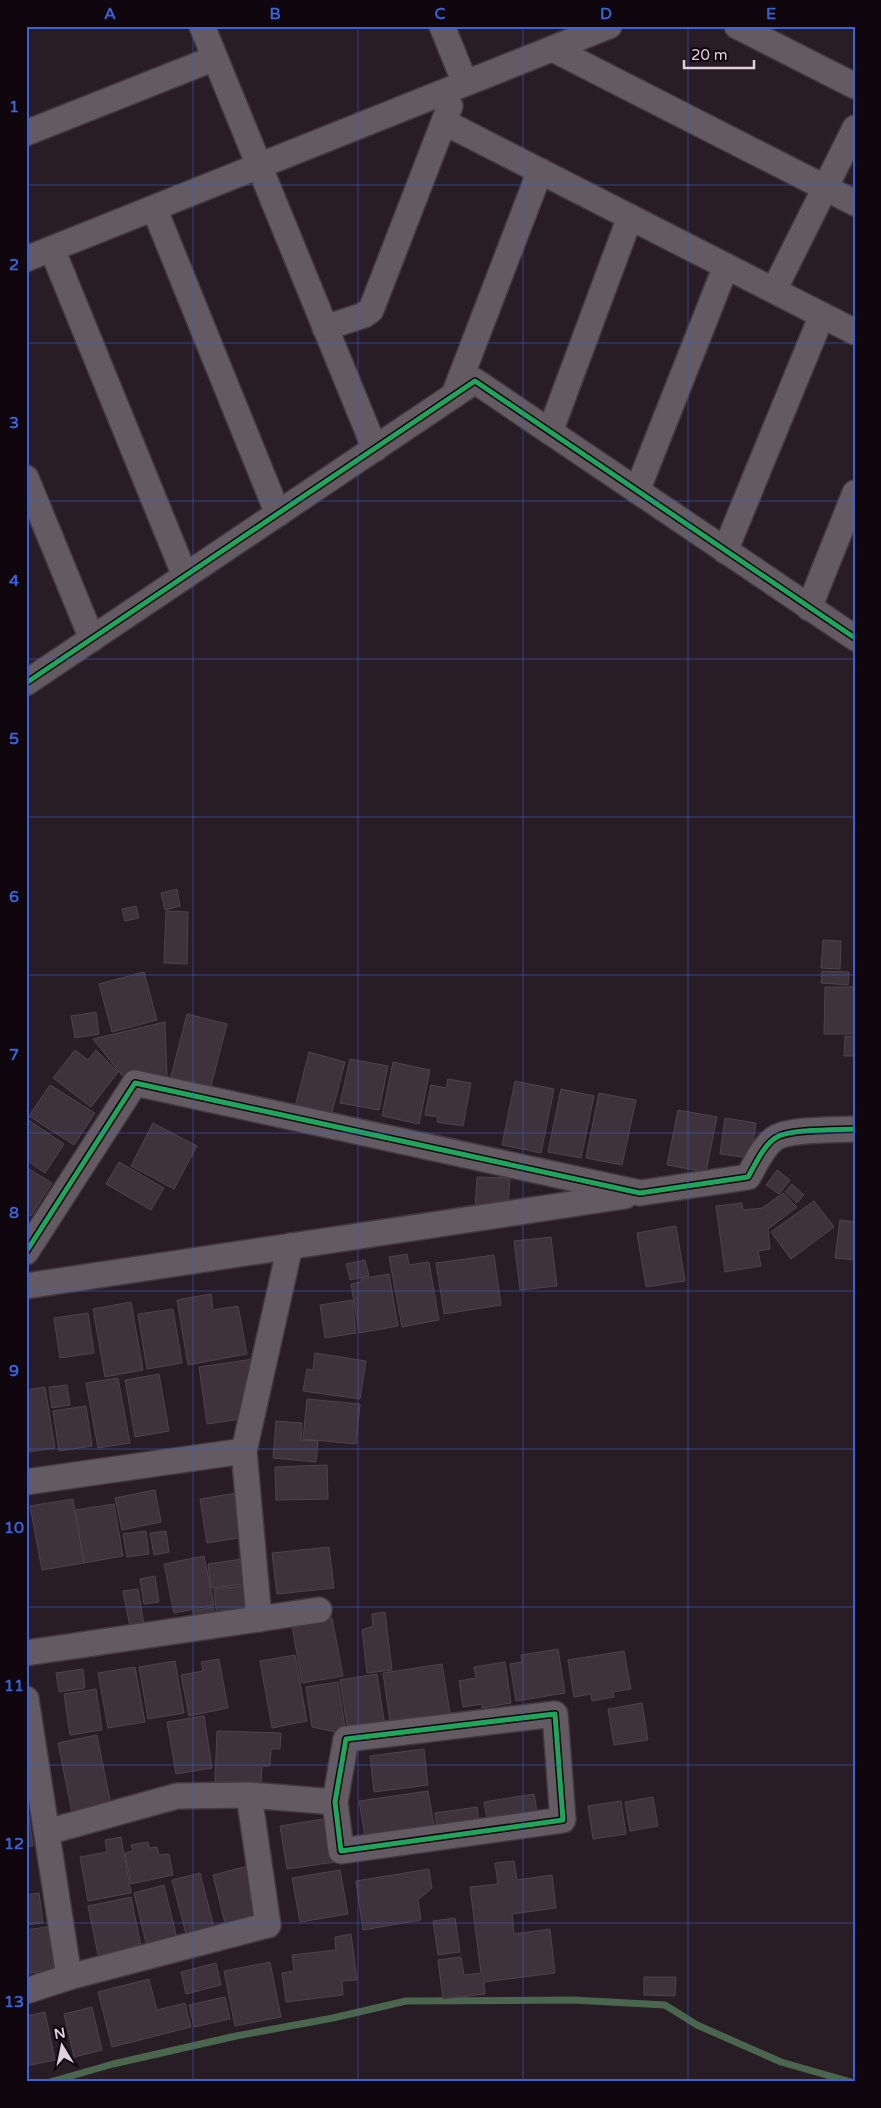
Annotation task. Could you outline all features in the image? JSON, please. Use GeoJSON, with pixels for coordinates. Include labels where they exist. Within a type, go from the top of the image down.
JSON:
{"type":"FeatureCollection","features":[{"type":"Feature","properties":{"kind":"street"},"geometry":{"type":"LineString","coordinates":[[202,26],[375,448]]}},
{"type":"Feature","properties":{"kind":"street"},"geometry":{"type":"LineString","coordinates":[[326,328],[364,315],[371,310],[444,122],[461,85],[442,26]]}},
{"type":"Feature","properties":{"kind":"street"},"geometry":{"type":"LineString","coordinates":[[26,259],[609,26]]}},
{"type":"Feature","properties":{"kind":"street"},"geometry":{"type":"LineString","coordinates":[[737,26],[855,86]]}},
{"type":"Feature","properties":{"kind":"street"},"geometry":{"type":"LineString","coordinates":[[553,49],[855,203]]}},
{"type":"Feature","properties":{"kind":"street"},"geometry":{"type":"LineString","coordinates":[[26,133],[215,58]]}},
{"type":"Feature","properties":{"kind":"street"},"geometry":{"type":"LineString","coordinates":[[444,122],[855,332]]}},
{"type":"Feature","properties":{"kind":"street"},"geometry":{"type":"LineString","coordinates":[[774,290],[855,128]]}},
{"type":"Feature","properties":{"kind":"street"},"geometry":{"type":"LineString","coordinates":[[454,396],[540,171]]}},
{"type":"Feature","properties":{"kind":"street"},"geometry":{"type":"LineString","coordinates":[[154,208],[278,514]]}},
{"type":"Feature","properties":{"kind":"street"},"geometry":{"type":"LineString","coordinates":[[550,432],[630,217]]}},
{"type":"Feature","properties":{"kind":"street"},"geometry":{"type":"LineString","coordinates":[[52,249],[185,576]]}},
{"type":"Feature","properties":{"kind":"street"},"geometry":{"type":"LineString","coordinates":[[637,491],[726,266]]}},
{"type":"Feature","properties":{"kind":"street"},"geometry":{"type":"LineString","coordinates":[[724,551],[822,315]]}},
{"type":"Feature","properties":{"kind":"street"},"geometry":{"type":"LineString","coordinates":[[26,683],[475,381],[855,638]]}},
{"type":"Feature","properties":{"kind":"street"},"geometry":{"type":"LineString","coordinates":[[26,478],[92,639]]}},
{"type":"Feature","properties":{"kind":"street"},"geometry":{"type":"LineString","coordinates":[[809,608],[855,493]]}},
{"type":"Feature","properties":{"kind":"street"},"geometry":{"type":"LineString","coordinates":[[26,1252],[135,1083],[640,1193]]}},
{"type":"Feature","properties":{"kind":"street"},"geometry":{"type":"LineString","coordinates":[[26,1286],[748,1177],[769,1144],[778,1136],[791,1133],[855,1129]]}},
{"type":"Feature","properties":{"kind":"street"},"geometry":{"type":"LineString","coordinates":[[259,1619],[244,1451],[290,1246]]}},
{"type":"Feature","properties":{"kind":"street"},"geometry":{"type":"LineString","coordinates":[[26,1482],[244,1451]]}},
{"type":"Feature","properties":{"kind":"street"},"geometry":{"type":"LineString","coordinates":[[26,1653],[319,1610]]}},
{"type":"Feature","properties":{"kind":"street"},"geometry":{"type":"LineString","coordinates":[[26,1699],[69,1978]]}},
{"type":"Feature","properties":{"kind":"street"},"geometry":{"type":"LineString","coordinates":[[555,1714],[563,1820],[341,1851],[335,1802],[346,1739],[555,1714]]}},
{"type":"Feature","properties":{"kind":"street"},"geometry":{"type":"LineString","coordinates":[[47,1832],[177,1796],[249,1795],[335,1802]]}},
{"type":"Feature","properties":{"kind":"street"},"geometry":{"type":"LineString","coordinates":[[26,1991],[268,1925],[249,1795]]}},
{"type":"Feature","properties":{"kind":"building"},"geometry":{"type":"Polygon","coordinates":[[[177,889],[180,906],[165,910],[161,893],[177,889]]]}},
{"type":"Feature","properties":{"kind":"building"},"geometry":{"type":"Polygon","coordinates":[[[136,906],[139,918],[125,921],[122,909],[136,906]]]}},
{"type":"Feature","properties":{"kind":"building"},"geometry":{"type":"Polygon","coordinates":[[[166,911],[188,912],[187,964],[164,963],[166,911]]]}},
{"type":"Feature","properties":{"kind":"building"},"geometry":{"type":"Polygon","coordinates":[[[823,940],[841,941],[840,969],[821,968],[823,940]]]}},
{"type":"Feature","properties":{"kind":"building"},"geometry":{"type":"Polygon","coordinates":[[[822,971],[849,972],[848,985],[821,983],[822,971]]]}},
{"type":"Feature","properties":{"kind":"building"},"geometry":{"type":"Polygon","coordinates":[[[144,972],[157,1020],[112,1032],[99,984],[144,972]]]}},
{"type":"Feature","properties":{"kind":"building"},"geometry":{"type":"Polygon","coordinates":[[[825,987],[855,987],[855,1034],[824,1034],[825,987]]]}},
{"type":"Feature","properties":{"kind":"building"},"geometry":{"type":"Polygon","coordinates":[[[96,1012],[99,1034],[75,1038],[71,1016],[96,1012]]]}},
{"type":"Feature","properties":{"kind":"building"},"geometry":{"type":"Polygon","coordinates":[[[187,1014],[227,1024],[210,1090],[170,1080],[187,1014]]]}},
{"type":"Feature","properties":{"kind":"building"},"geometry":{"type":"Polygon","coordinates":[[[165,1022],[167,1077],[128,1083],[93,1039],[165,1022]]]}},
{"type":"Feature","properties":{"kind":"building"},"geometry":{"type":"Polygon","coordinates":[[[845,1036],[855,1037],[855,1056],[844,1056],[845,1036]]]}},
{"type":"Feature","properties":{"kind":"building"},"geometry":{"type":"Polygon","coordinates":[[[75,1050],[88,1060],[96,1050],[118,1072],[91,1107],[53,1078],[75,1050]]]}},
{"type":"Feature","properties":{"kind":"building"},"geometry":{"type":"Polygon","coordinates":[[[309,1052],[345,1062],[331,1116],[295,1107],[309,1052]]]}},
{"type":"Feature","properties":{"kind":"building"},"geometry":{"type":"Polygon","coordinates":[[[350,1059],[388,1066],[379,1110],[340,1103],[350,1059]]]}},
{"type":"Feature","properties":{"kind":"building"},"geometry":{"type":"Polygon","coordinates":[[[393,1062],[430,1070],[419,1124],[382,1116],[393,1062]]]}},
{"type":"Feature","properties":{"kind":"building"},"geometry":{"type":"Polygon","coordinates":[[[448,1079],[471,1083],[463,1126],[437,1122],[438,1117],[425,1115],[431,1085],[446,1088],[448,1079]]]}},
{"type":"Feature","properties":{"kind":"building"},"geometry":{"type":"Polygon","coordinates":[[[515,1081],[554,1089],[541,1153],[502,1145],[515,1081]]]}},
{"type":"Feature","properties":{"kind":"building"},"geometry":{"type":"Polygon","coordinates":[[[50,1085],[95,1113],[74,1145],[29,1116],[50,1085]]]}},
{"type":"Feature","properties":{"kind":"building"},"geometry":{"type":"Polygon","coordinates":[[[561,1089],[594,1096],[581,1158],[548,1152],[561,1089]]]}},
{"type":"Feature","properties":{"kind":"building"},"geometry":{"type":"Polygon","coordinates":[[[599,1093],[636,1100],[622,1165],[586,1158],[599,1093]]]}},
{"type":"Feature","properties":{"kind":"building"},"geometry":{"type":"Polygon","coordinates":[[[678,1110],[717,1117],[706,1172],[667,1165],[678,1110]]]}},
{"type":"Feature","properties":{"kind":"building"},"geometry":{"type":"Polygon","coordinates":[[[725,1118],[756,1123],[751,1158],[720,1154],[725,1118]]]}},
{"type":"Feature","properties":{"kind":"building"},"geometry":{"type":"Polygon","coordinates":[[[27,1119],[64,1144],[45,1173],[26,1160],[27,1119]]]}},
{"type":"Feature","properties":{"kind":"building"},"geometry":{"type":"Polygon","coordinates":[[[153,1123],[197,1146],[174,1189],[131,1166],[153,1123]]]}},
{"type":"Feature","properties":{"kind":"building"},"geometry":{"type":"Polygon","coordinates":[[[119,1162],[164,1188],[151,1210],[106,1184],[119,1162]]]}},
{"type":"Feature","properties":{"kind":"building"},"geometry":{"type":"Polygon","coordinates":[[[26,1167],[52,1183],[31,1216],[26,1213],[26,1167]]]}},
{"type":"Feature","properties":{"kind":"building"},"geometry":{"type":"Polygon","coordinates":[[[777,1170],[790,1180],[779,1194],[766,1185],[777,1170]]]}},
{"type":"Feature","properties":{"kind":"building"},"geometry":{"type":"Polygon","coordinates":[[[477,1177],[510,1178],[508,1210],[475,1209],[477,1177]]]}},
{"type":"Feature","properties":{"kind":"building"},"geometry":{"type":"Polygon","coordinates":[[[792,1184],[804,1195],[797,1203],[785,1192],[792,1184]]]}},
{"type":"Feature","properties":{"kind":"building"},"geometry":{"type":"Polygon","coordinates":[[[783,1193],[797,1207],[768,1229],[770,1249],[758,1251],[761,1266],[725,1272],[716,1206],[742,1203],[743,1210],[762,1208],[783,1193]]]}},
{"type":"Feature","properties":{"kind":"building"},"geometry":{"type":"Polygon","coordinates":[[[814,1201],[834,1227],[791,1259],[771,1232],[814,1201]]]}},
{"type":"Feature","properties":{"kind":"building"},"geometry":{"type":"Polygon","coordinates":[[[840,1220],[855,1222],[855,1260],[835,1258],[840,1220]]]}},
{"type":"Feature","properties":{"kind":"building"},"geometry":{"type":"Polygon","coordinates":[[[676,1226],[685,1281],[646,1287],[637,1233],[676,1226]]]}},
{"type":"Feature","properties":{"kind":"building"},"geometry":{"type":"Polygon","coordinates":[[[551,1237],[557,1286],[520,1290],[514,1241],[551,1237]]]}},
{"type":"Feature","properties":{"kind":"building"},"geometry":{"type":"Polygon","coordinates":[[[407,1254],[409,1265],[429,1262],[439,1320],[402,1327],[389,1257],[407,1254]]]}},
{"type":"Feature","properties":{"kind":"building"},"geometry":{"type":"Polygon","coordinates":[[[494,1255],[501,1305],[444,1314],[436,1263],[494,1255]]]}},
{"type":"Feature","properties":{"kind":"building"},"geometry":{"type":"Polygon","coordinates":[[[365,1260],[369,1276],[350,1280],[346,1264],[365,1260]]]}},
{"type":"Feature","properties":{"kind":"building"},"geometry":{"type":"Polygon","coordinates":[[[389,1274],[398,1326],[359,1333],[351,1284],[361,1282],[361,1279],[389,1274]]]}},
{"type":"Feature","properties":{"kind":"building"},"geometry":{"type":"Polygon","coordinates":[[[211,1294],[213,1310],[238,1306],[247,1354],[188,1365],[177,1300],[211,1294]]]}},
{"type":"Feature","properties":{"kind":"building"},"geometry":{"type":"Polygon","coordinates":[[[352,1300],[356,1333],[325,1338],[320,1305],[352,1300]]]}},
{"type":"Feature","properties":{"kind":"building"},"geometry":{"type":"Polygon","coordinates":[[[131,1302],[143,1370],[105,1377],[93,1309],[131,1302]]]}},
{"type":"Feature","properties":{"kind":"building"},"geometry":{"type":"Polygon","coordinates":[[[173,1309],[182,1363],[147,1369],[138,1314],[173,1309]]]}},
{"type":"Feature","properties":{"kind":"building"},"geometry":{"type":"Polygon","coordinates":[[[88,1313],[94,1353],[60,1358],[54,1318],[88,1313]]]}},
{"type":"Feature","properties":{"kind":"building"},"geometry":{"type":"Polygon","coordinates":[[[315,1353],[366,1361],[360,1399],[303,1391],[307,1369],[313,1370],[315,1353]]]}},
{"type":"Feature","properties":{"kind":"building"},"geometry":{"type":"Polygon","coordinates":[[[260,1358],[248,1418],[207,1424],[199,1367],[260,1358]]]}},
{"type":"Feature","properties":{"kind":"building"},"geometry":{"type":"Polygon","coordinates":[[[159,1374],[169,1431],[135,1437],[125,1380],[159,1374]]]}},
{"type":"Feature","properties":{"kind":"building"},"geometry":{"type":"Polygon","coordinates":[[[118,1378],[130,1443],[98,1448],[86,1383],[118,1378]]]}},
{"type":"Feature","properties":{"kind":"building"},"geometry":{"type":"Polygon","coordinates":[[[67,1385],[70,1405],[52,1408],[49,1387],[67,1385]]]}},
{"type":"Feature","properties":{"kind":"building"},"geometry":{"type":"Polygon","coordinates":[[[45,1387],[55,1448],[29,1452],[26,1434],[26,1390],[45,1387]]]}},
{"type":"Feature","properties":{"kind":"building"},"geometry":{"type":"Polygon","coordinates":[[[307,1399],[360,1404],[356,1444],[303,1439],[307,1399]]]}},
{"type":"Feature","properties":{"kind":"building"},"geometry":{"type":"Polygon","coordinates":[[[86,1406],[92,1446],[59,1451],[53,1411],[86,1406]]]}},
{"type":"Feature","properties":{"kind":"building"},"geometry":{"type":"Polygon","coordinates":[[[276,1421],[302,1423],[301,1440],[318,1441],[316,1462],[273,1458],[276,1421]]]}},
{"type":"Feature","properties":{"kind":"building"},"geometry":{"type":"Polygon","coordinates":[[[327,1465],[328,1499],[276,1500],[275,1467],[327,1465]]]}},
{"type":"Feature","properties":{"kind":"building"},"geometry":{"type":"Polygon","coordinates":[[[155,1490],[161,1522],[122,1530],[115,1498],[155,1490]]]}},
{"type":"Feature","properties":{"kind":"building"},"geometry":{"type":"Polygon","coordinates":[[[237,1493],[244,1537],[207,1543],[200,1499],[237,1493]]]}},
{"type":"Feature","properties":{"kind":"building"},"geometry":{"type":"Polygon","coordinates":[[[73,1499],[84,1563],[42,1570],[30,1506],[73,1499]]]}},
{"type":"Feature","properties":{"kind":"building"},"geometry":{"type":"Polygon","coordinates":[[[114,1504],[123,1556],[84,1563],[75,1510],[114,1504]]]}},
{"type":"Feature","properties":{"kind":"building"},"geometry":{"type":"Polygon","coordinates":[[[146,1531],[149,1554],[127,1557],[123,1534],[146,1531]]]}},
{"type":"Feature","properties":{"kind":"building"},"geometry":{"type":"Polygon","coordinates":[[[166,1531],[169,1552],[154,1555],[150,1533],[166,1531]]]}},
{"type":"Feature","properties":{"kind":"building"},"geometry":{"type":"Polygon","coordinates":[[[329,1547],[334,1588],[277,1594],[272,1553],[329,1547]]]}},
{"type":"Feature","properties":{"kind":"building"},"geometry":{"type":"Polygon","coordinates":[[[204,1556],[214,1605],[174,1613],[164,1564],[204,1556]]]}},
{"type":"Feature","properties":{"kind":"building"},"geometry":{"type":"Polygon","coordinates":[[[249,1558],[252,1583],[211,1588],[208,1564],[249,1558]]]}},
{"type":"Feature","properties":{"kind":"building"},"geometry":{"type":"Polygon","coordinates":[[[155,1576],[159,1602],[144,1604],[140,1579],[155,1576]]]}},
{"type":"Feature","properties":{"kind":"building"},"geometry":{"type":"Polygon","coordinates":[[[253,1585],[256,1614],[217,1619],[214,1589],[253,1585]]]}},
{"type":"Feature","properties":{"kind":"building"},"geometry":{"type":"Polygon","coordinates":[[[138,1589],[145,1630],[131,1632],[123,1591],[138,1589]]]}},
{"type":"Feature","properties":{"kind":"building"},"geometry":{"type":"Polygon","coordinates":[[[213,1607],[216,1621],[196,1624],[193,1611],[213,1607]]]}},
{"type":"Feature","properties":{"kind":"building"},"geometry":{"type":"Polygon","coordinates":[[[385,1612],[392,1670],[367,1673],[362,1630],[373,1626],[372,1614],[385,1612]]]}},
{"type":"Feature","properties":{"kind":"building"},"geometry":{"type":"Polygon","coordinates":[[[332,1618],[343,1676],[302,1683],[292,1626],[332,1618]]]}},
{"type":"Feature","properties":{"kind":"building"},"geometry":{"type":"Polygon","coordinates":[[[558,1649],[565,1693],[516,1701],[510,1664],[522,1662],[521,1655],[558,1649]]]}},
{"type":"Feature","properties":{"kind":"building"},"geometry":{"type":"Polygon","coordinates":[[[624,1651],[631,1689],[613,1692],[614,1697],[592,1701],[591,1694],[574,1697],[568,1660],[624,1651]]]}},
{"type":"Feature","properties":{"kind":"building"},"geometry":{"type":"Polygon","coordinates":[[[295,1655],[307,1721],[272,1728],[260,1661],[295,1655]]]}},
{"type":"Feature","properties":{"kind":"building"},"geometry":{"type":"Polygon","coordinates":[[[219,1659],[228,1708],[189,1716],[181,1675],[203,1671],[201,1662],[219,1659]]]}},
{"type":"Feature","properties":{"kind":"building"},"geometry":{"type":"Polygon","coordinates":[[[175,1661],[184,1713],[148,1719],[139,1667],[175,1661]]]}},
{"type":"Feature","properties":{"kind":"building"},"geometry":{"type":"Polygon","coordinates":[[[505,1662],[511,1703],[482,1708],[482,1704],[463,1707],[459,1681],[476,1678],[474,1667],[505,1662]]]}},
{"type":"Feature","properties":{"kind":"building"},"geometry":{"type":"Polygon","coordinates":[[[442,1664],[451,1719],[391,1728],[383,1673],[442,1664]]]}},
{"type":"Feature","properties":{"kind":"building"},"geometry":{"type":"Polygon","coordinates":[[[135,1667],[145,1722],[108,1728],[98,1673],[135,1667]]]}},
{"type":"Feature","properties":{"kind":"building"},"geometry":{"type":"Polygon","coordinates":[[[83,1669],[85,1688],[59,1692],[56,1673],[83,1669]]]}},
{"type":"Feature","properties":{"kind":"building"},"geometry":{"type":"Polygon","coordinates":[[[377,1674],[385,1727],[348,1732],[340,1680],[377,1674]]]}},
{"type":"Feature","properties":{"kind":"building"},"geometry":{"type":"Polygon","coordinates":[[[338,1682],[346,1734],[312,1727],[306,1687],[338,1682]]]}},
{"type":"Feature","properties":{"kind":"building"},"geometry":{"type":"Polygon","coordinates":[[[96,1689],[102,1730],[70,1735],[64,1694],[96,1689]]]}},
{"type":"Feature","properties":{"kind":"building"},"geometry":{"type":"Polygon","coordinates":[[[642,1703],[648,1740],[614,1745],[608,1709],[642,1703]]]}},
{"type":"Feature","properties":{"kind":"building"},"geometry":{"type":"Polygon","coordinates":[[[204,1716],[212,1768],[176,1774],[167,1722],[204,1716]]]}},
{"type":"Feature","properties":{"kind":"building"},"geometry":{"type":"Polygon","coordinates":[[[217,1731],[281,1733],[280,1749],[271,1749],[270,1766],[262,1766],[261,1784],[215,1782],[217,1731]]]}},
{"type":"Feature","properties":{"kind":"building"},"geometry":{"type":"Polygon","coordinates":[[[97,1735],[111,1805],[72,1813],[58,1743],[97,1735]]]}},
{"type":"Feature","properties":{"kind":"building"},"geometry":{"type":"Polygon","coordinates":[[[424,1749],[428,1785],[374,1792],[370,1756],[424,1749]]]}},
{"type":"Feature","properties":{"kind":"building"},"geometry":{"type":"Polygon","coordinates":[[[428,1791],[435,1831],[366,1841],[359,1801],[428,1791]]]}},
{"type":"Feature","properties":{"kind":"building"},"geometry":{"type":"Polygon","coordinates":[[[534,1794],[538,1818],[488,1825],[484,1802],[534,1794]]]}},
{"type":"Feature","properties":{"kind":"building"},"geometry":{"type":"Polygon","coordinates":[[[26,1795],[33,1846],[26,1847],[26,1795]]]}},
{"type":"Feature","properties":{"kind":"building"},"geometry":{"type":"Polygon","coordinates":[[[653,1797],[658,1826],[630,1831],[625,1802],[653,1797]]]}},
{"type":"Feature","properties":{"kind":"building"},"geometry":{"type":"Polygon","coordinates":[[[621,1801],[626,1834],[593,1839],[588,1806],[621,1801]]]}},
{"type":"Feature","properties":{"kind":"building"},"geometry":{"type":"Polygon","coordinates":[[[477,1807],[480,1828],[438,1834],[435,1813],[477,1807]]]}},
{"type":"Feature","properties":{"kind":"building"},"geometry":{"type":"Polygon","coordinates":[[[329,1818],[335,1862],[287,1869],[280,1826],[329,1818]]]}},
{"type":"Feature","properties":{"kind":"building"},"geometry":{"type":"Polygon","coordinates":[[[121,1837],[131,1893],[88,1901],[80,1857],[107,1852],[105,1840],[121,1837]]]}},
{"type":"Feature","properties":{"kind":"building"},"geometry":{"type":"Polygon","coordinates":[[[148,1842],[149,1848],[157,1847],[159,1855],[169,1854],[173,1875],[131,1884],[125,1853],[133,1851],[131,1845],[148,1842]]]}},
{"type":"Feature","properties":{"kind":"building"},"geometry":{"type":"Polygon","coordinates":[[[514,1861],[517,1880],[552,1875],[556,1908],[512,1914],[514,1934],[550,1929],[555,1973],[484,1982],[485,1994],[443,1999],[438,1960],[461,1957],[464,1975],[481,1973],[470,1887],[498,1884],[495,1863],[514,1861]]]}},
{"type":"Feature","properties":{"kind":"building"},"geometry":{"type":"Polygon","coordinates":[[[248,1866],[261,1918],[226,1927],[213,1875],[248,1866]]]}},
{"type":"Feature","properties":{"kind":"building"},"geometry":{"type":"Polygon","coordinates":[[[429,1869],[432,1888],[418,1900],[421,1920],[363,1930],[356,1881],[429,1869]]]}},
{"type":"Feature","properties":{"kind":"building"},"geometry":{"type":"Polygon","coordinates":[[[340,1870],[348,1914],[300,1922],[292,1878],[340,1870]]]}},
{"type":"Feature","properties":{"kind":"building"},"geometry":{"type":"Polygon","coordinates":[[[200,1873],[214,1927],[186,1934],[172,1880],[200,1873]]]}},
{"type":"Feature","properties":{"kind":"building"},"geometry":{"type":"Polygon","coordinates":[[[164,1885],[177,1939],[147,1947],[134,1893],[164,1885]]]}},
{"type":"Feature","properties":{"kind":"building"},"geometry":{"type":"Polygon","coordinates":[[[39,1893],[43,1923],[26,1925],[26,1895],[39,1893]]]}},
{"type":"Feature","properties":{"kind":"building"},"geometry":{"type":"Polygon","coordinates":[[[131,1897],[141,1946],[98,1955],[88,1906],[131,1897]]]}},
{"type":"Feature","properties":{"kind":"building"},"geometry":{"type":"Polygon","coordinates":[[[455,1918],[460,1952],[438,1955],[433,1921],[455,1918]]]}},
{"type":"Feature","properties":{"kind":"building"},"geometry":{"type":"Polygon","coordinates":[[[53,1926],[60,1968],[26,1974],[26,1930],[53,1926]]]}},
{"type":"Feature","properties":{"kind":"building"},"geometry":{"type":"Polygon","coordinates":[[[351,1934],[357,1980],[342,1981],[343,1995],[286,2002],[282,1973],[294,1971],[292,1955],[336,1950],[335,1937],[351,1934]]]}},
{"type":"Feature","properties":{"kind":"building"},"geometry":{"type":"Polygon","coordinates":[[[270,1962],[281,2017],[235,2026],[224,1971],[270,1962]]]}},
{"type":"Feature","properties":{"kind":"building"},"geometry":{"type":"Polygon","coordinates":[[[216,1963],[221,1985],[186,1994],[181,1972],[216,1963]]]}},
{"type":"Feature","properties":{"kind":"building"},"geometry":{"type":"Polygon","coordinates":[[[644,1977],[676,1977],[675,1996],[644,1995],[644,1977]]]}},
{"type":"Feature","properties":{"kind":"building"},"geometry":{"type":"Polygon","coordinates":[[[149,1979],[157,2010],[185,2003],[191,2027],[112,2047],[98,1992],[149,1979]]]}},
{"type":"Feature","properties":{"kind":"building"},"geometry":{"type":"Polygon","coordinates":[[[225,1997],[230,2019],[194,2027],[189,2005],[225,1997]]]}},
{"type":"Feature","properties":{"kind":"building"},"geometry":{"type":"Polygon","coordinates":[[[92,2007],[102,2050],[74,2057],[64,2014],[92,2007]]]}},
{"type":"Feature","properties":{"kind":"building"},"geometry":{"type":"Polygon","coordinates":[[[45,2012],[55,2060],[26,2066],[26,2016],[45,2012]]]}},
{"type":"Feature","properties":{"kind":"waterway"},"geometry":{"type":"LineString","coordinates":[[50,2082],[113,2064],[236,2036],[333,2018],[406,2001],[573,2000],[665,2005],[697,2025],[781,2062],[851,2082]]}},
{"type":"Feature","properties":{"kind":"cycle path"},"geometry":{"type":"LineString","coordinates":[[26,683],[475,381],[855,638]]}},
{"type":"Feature","properties":{"kind":"cycle path"},"geometry":{"type":"LineString","coordinates":[[26,1252],[135,1083],[640,1193],[748,1177],[764,1150],[777,1137],[803,1131],[855,1129]]}},
{"type":"Feature","properties":{"kind":"cycle path"},"geometry":{"type":"LineString","coordinates":[[555,1714],[563,1820],[341,1851],[335,1802],[346,1739],[555,1714]]}}]}
